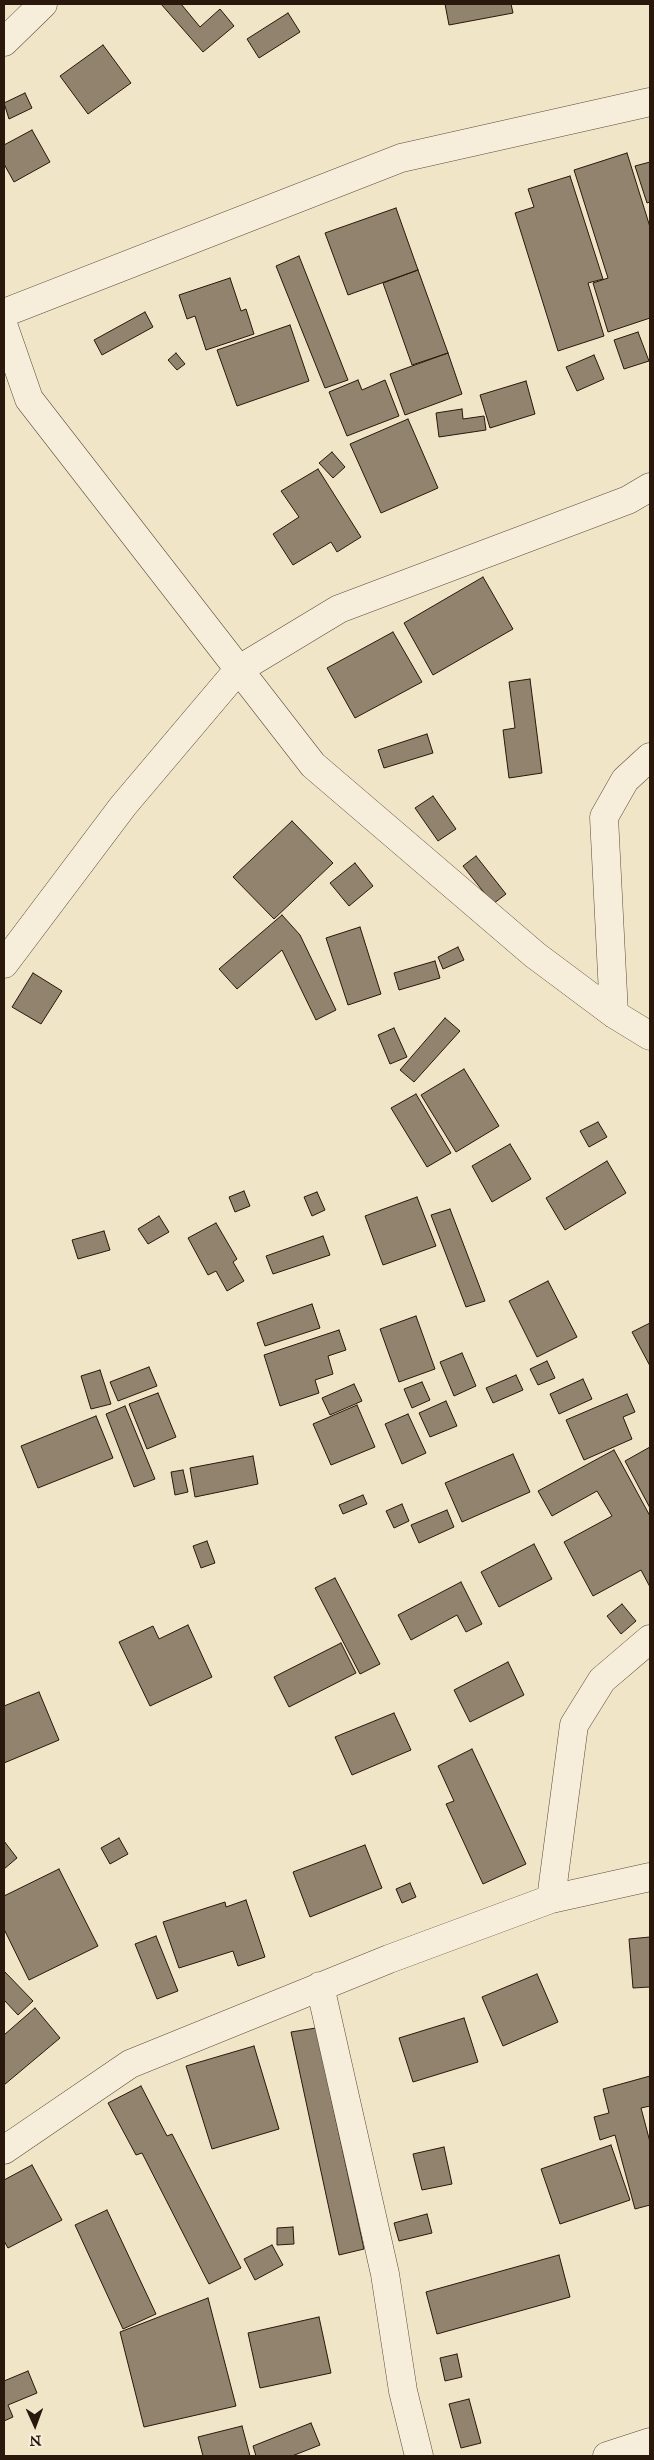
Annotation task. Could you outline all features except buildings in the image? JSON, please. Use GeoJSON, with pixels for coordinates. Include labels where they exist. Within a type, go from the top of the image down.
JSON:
{"type":"FeatureCollection","features":[{"type":"Feature","properties":{"kind":"street"},"geometry":{"type":"LineString","coordinates":[[4,42],[43,4]]}},
{"type":"Feature","properties":{"kind":"street"},"geometry":{"type":"LineString","coordinates":[[4,314],[401,158],[650,102]]}},
{"type":"Feature","properties":{"kind":"street"},"geometry":{"type":"LineString","coordinates":[[4,327],[29,399],[313,766],[535,955],[614,1014],[650,1036]]}},
{"type":"Feature","properties":{"kind":"street"},"geometry":{"type":"LineString","coordinates":[[4,964],[123,806],[238,670],[339,609],[628,500],[650,487]]}},
{"type":"Feature","properties":{"kind":"street"},"geometry":{"type":"LineString","coordinates":[[614,1014],[604,817],[625,780],[650,757]]}},
{"type":"Feature","properties":{"kind":"street"},"geometry":{"type":"LineString","coordinates":[[551,1899],[574,1725],[602,1680],[650,1639]]}},
{"type":"Feature","properties":{"kind":"street"},"geometry":{"type":"LineString","coordinates":[[4,2150],[130,2064],[320,1986],[551,1899],[650,1877]]}},
{"type":"Feature","properties":{"kind":"street"},"geometry":{"type":"LineString","coordinates":[[320,1986],[385,2274],[402,2391],[419,2456]]}},
{"type":"Feature","properties":{"kind":"street"},"geometry":{"type":"LineString","coordinates":[[607,2456],[650,2442]]}}]}
